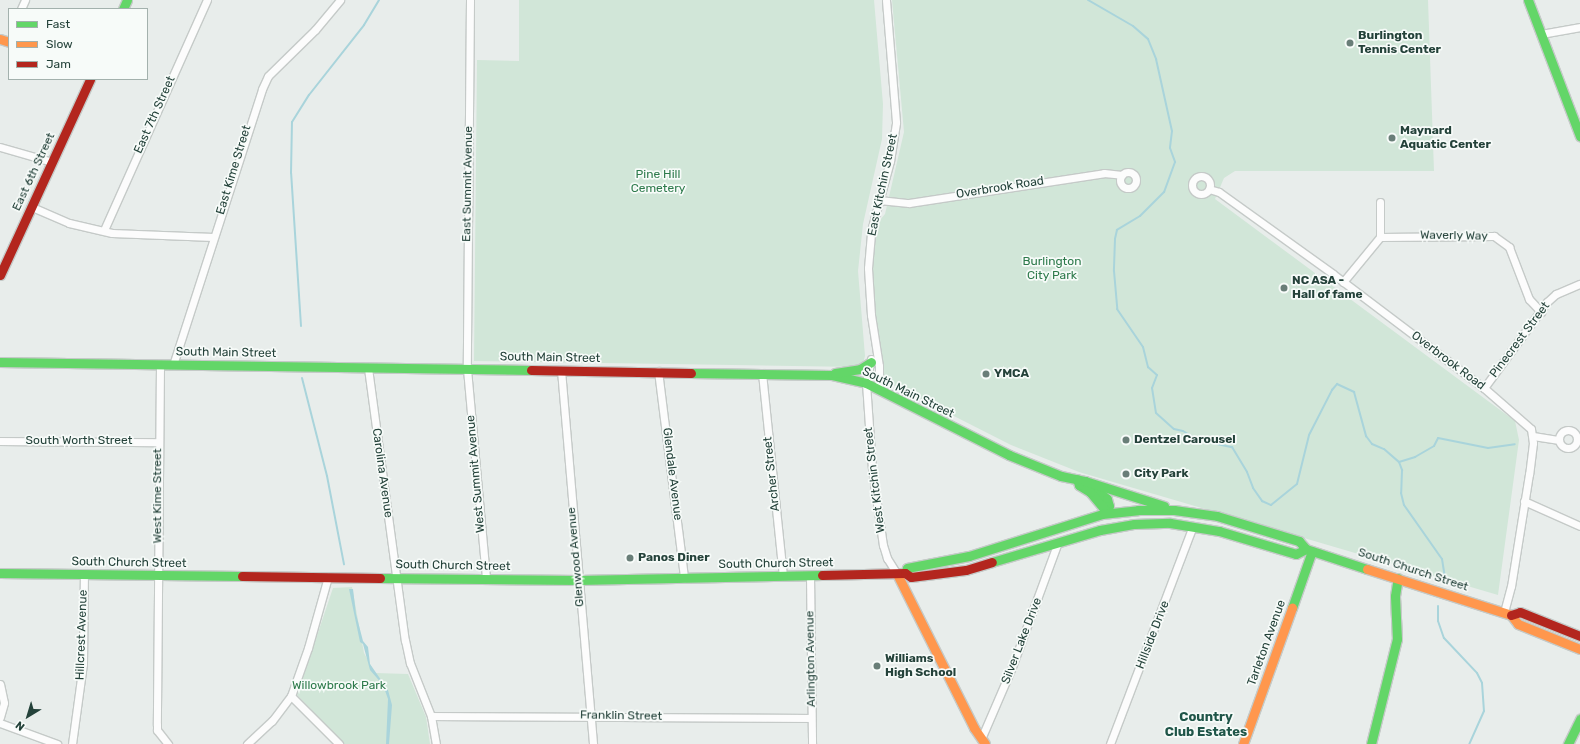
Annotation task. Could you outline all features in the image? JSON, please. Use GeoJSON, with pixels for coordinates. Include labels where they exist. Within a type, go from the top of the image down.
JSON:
{"type":"FeatureCollection","features":[{"type":"Feature","properties":{"kind":"main road"},"geometry":{"type":"LineString","coordinates":[[1528,0],[1580,136]]}},
{"type":"Feature","properties":{"kind":"main road","name":"East 6th Street"},"geometry":{"type":"LineString","coordinates":[[0,275],[90,80]]}},
{"type":"Feature","properties":{"kind":"main road","name":"South Main Street"},"geometry":{"type":"LineString","coordinates":[[0,362],[824,374],[866,383],[1009,455],[1081,480],[1107,499],[1109,506],[1107,513]]}},
{"type":"Feature","properties":{"kind":"main road"},"geometry":{"type":"LineString","coordinates":[[824,374],[860,370],[871,362]]}},
{"type":"Feature","properties":{"kind":"main road"},"geometry":{"type":"LineString","coordinates":[[1081,480],[1174,510]]}},
{"type":"Feature","properties":{"kind":"main road","name":"South Church Street"},"geometry":{"type":"LineString","coordinates":[[901,574],[908,568],[932,566],[969,556],[1107,513],[1138,510],[1174,510],[1241,523],[1299,541],[1309,550],[1508,614],[1518,624],[1580,649]]}},
{"type":"Feature","properties":{"kind":"main road"},"geometry":{"type":"LineString","coordinates":[[1070,539],[1073,531],[1103,522],[1107,513],[1115,519],[1155,517],[1170,523]]}},
{"type":"Feature","properties":{"kind":"main road","name":"South Church Street"},"geometry":{"type":"LineString","coordinates":[[0,573],[578,580],[783,575],[901,574],[911,577],[966,570],[1100,530],[1134,524],[1170,523],[1193,526],[1296,554],[1309,550]]}},
{"type":"Feature","properties":{"kind":"main road","name":"Tarleton Avenue"},"geometry":{"type":"LineString","coordinates":[[1243,744],[1309,550]]}},
{"type":"Feature","properties":{"kind":"main road"},"geometry":{"type":"LineString","coordinates":[[901,574],[983,741]]}},
{"type":"Feature","properties":{"kind":"main road"},"geometry":{"type":"LineString","coordinates":[[1371,744],[1397,639],[1395,596],[1398,578]]}},
{"type":"Feature","properties":{"kind":"main road","name":"South Church Street"},"geometry":{"type":"LineString","coordinates":[[1508,614],[1520,612],[1580,636]]}},
{"type":"Feature","properties":{"kind":"main road"},"geometry":{"type":"LineString","coordinates":[[1568,744],[1580,719]]}},
{"type":"Feature","properties":{"kind":"street","name":"East 7th Street"},"geometry":{"type":"LineString","coordinates":[[104,230],[207,0]]}},
{"type":"Feature","properties":{"kind":"street","name":"East Kime Street"},"geometry":{"type":"LineString","coordinates":[[173,365],[254,108],[268,76],[315,30],[340,0]]}},
{"type":"Feature","properties":{"kind":"street","name":"East Summit Avenue"},"geometry":{"type":"LineString","coordinates":[[467,369],[470,0]]}},
{"type":"Feature","properties":{"kind":"street","name":"East Kitchin Street"},"geometry":{"type":"LineString","coordinates":[[879,389],[879,366],[875,346],[868,268],[871,231],[890,161],[896,122],[886,0]]}},
{"type":"Feature","properties":{"kind":"street"},"geometry":{"type":"LineString","coordinates":[[1541,34],[1580,27]]}},
{"type":"Feature","properties":{"kind":"street"},"geometry":{"type":"LineString","coordinates":[[0,147],[52,162]]}},
{"type":"Feature","properties":{"kind":"street","name":"Overbrook Road"},"geometry":{"type":"LineString","coordinates":[[879,200],[910,203],[1104,173],[1122,175]]}},
{"type":"Feature","properties":{"kind":"street","name":"Overbrook Road"},"geometry":{"type":"LineString","coordinates":[[1209,189],[1219,192],[1343,282],[1484,388],[1531,429],[1533,436]]}},
{"type":"Feature","properties":{"kind":"street"},"geometry":{"type":"LineString","coordinates":[[1343,282],[1380,236],[1380,202]]}},
{"type":"Feature","properties":{"kind":"street"},"geometry":{"type":"LineString","coordinates":[[32,207],[69,223],[127,234],[214,237]]}},
{"type":"Feature","properties":{"kind":"street","name":"Waverly Way"},"geometry":{"type":"LineString","coordinates":[[1380,236],[1479,236],[1501,239],[1509,247],[1529,300],[1541,312]]}},
{"type":"Feature","properties":{"kind":"street","name":"Pinecrest Street"},"geometry":{"type":"LineString","coordinates":[[1484,388],[1556,294],[1580,284]]}},
{"type":"Feature","properties":{"kind":"street","name":"East Kitchin Street"},"geometry":{"type":"LineString","coordinates":[[866,383],[875,346]]}},
{"type":"Feature","properties":{"kind":"street","name":"West Kime Street"},"geometry":{"type":"LineString","coordinates":[[160,365],[158,442],[157,725],[168,744]]}},
{"type":"Feature","properties":{"kind":"street","name":"Carolina Avenue"},"geometry":{"type":"LineString","coordinates":[[368,368],[408,655],[431,716],[436,744]]}},
{"type":"Feature","properties":{"kind":"street","name":"West Summit Avenue"},"geometry":{"type":"LineString","coordinates":[[467,369],[486,578]]}},
{"type":"Feature","properties":{"kind":"street","name":"Glenwood Avenue"},"geometry":{"type":"LineString","coordinates":[[561,370],[592,744]]}},
{"type":"Feature","properties":{"kind":"street","name":"Glendale Avenue"},"geometry":{"type":"LineString","coordinates":[[658,371],[684,578]]}},
{"type":"Feature","properties":{"kind":"street","name":"Archer Street"},"geometry":{"type":"LineString","coordinates":[[762,372],[783,575]]}},
{"type":"Feature","properties":{"kind":"street","name":"West Kitchin Street"},"geometry":{"type":"LineString","coordinates":[[866,383],[868,438],[878,516],[887,558],[901,574]]}},
{"type":"Feature","properties":{"kind":"street"},"geometry":{"type":"LineString","coordinates":[[1508,614],[1533,436],[1558,440]]}},
{"type":"Feature","properties":{"kind":"street","name":"South Worth Street"},"geometry":{"type":"LineString","coordinates":[[0,441],[158,442]]}},
{"type":"Feature","properties":{"kind":"street"},"geometry":{"type":"LineString","coordinates":[[1524,501],[1580,526]]}},
{"type":"Feature","properties":{"kind":"street","name":"Hillside Drive"},"geometry":{"type":"LineString","coordinates":[[1110,744],[1193,526]]}},
{"type":"Feature","properties":{"kind":"street","name":"Silver Lake Drive"},"geometry":{"type":"LineString","coordinates":[[983,741],[1058,542]]}},
{"type":"Feature","properties":{"kind":"street","name":"Hillcrest Avenue"},"geometry":{"type":"LineString","coordinates":[[72,744],[83,664],[84,574]]}},
{"type":"Feature","properties":{"kind":"street","name":"Arlington Avenue"},"geometry":{"type":"LineString","coordinates":[[810,575],[812,744]]}},
{"type":"Feature","properties":{"kind":"street"},"geometry":{"type":"LineString","coordinates":[[247,744],[272,721],[291,696],[308,648],[328,577]]}},
{"type":"Feature","properties":{"kind":"street"},"geometry":{"type":"LineString","coordinates":[[0,684],[4,703],[0,717]]}},
{"type":"Feature","properties":{"kind":"street"},"geometry":{"type":"LineString","coordinates":[[291,696],[339,744]]}},
{"type":"Feature","properties":{"kind":"street","name":"Franklin Street"},"geometry":{"type":"LineString","coordinates":[[431,716],[811,718]]}},
{"type":"Feature","properties":{"kind":"street"},"geometry":{"type":"LineString","coordinates":[[0,723],[56,744]]}},
{"type":"Feature","properties":{"kind":"green space","name":"Pine Hill Cemetery"},"geometry":{"type":"Polygon","coordinates":[[[519,0],[874,0],[883,104],[882,139],[863,224],[858,271],[865,356],[863,363],[857,367],[474,361],[477,60],[519,61],[519,0]]]}},
{"type":"Feature","properties":{"kind":"green space","name":"Burlington City Park"},"geometry":{"type":"Polygon","coordinates":[[[892,0],[1428,0],[1434,171],[1235,171],[1224,178],[1215,199],[1515,421],[1519,440],[1498,595],[1079,472],[1011,445],[883,380],[869,267],[871,231],[885,214],[904,132],[892,0]]]}},
{"type":"Feature","properties":{"kind":"green space","name":"Willowbrook Park"},"geometry":{"type":"Polygon","coordinates":[[[352,587],[364,653],[375,673],[408,674],[426,717],[430,744],[344,744],[297,695],[333,588],[352,587]]]}},
{"type":"Feature","properties":{"kind":"water"},"geometry":{"type":"Polygon","coordinates":[[[349,589],[353,589],[356,614],[363,641],[368,647],[370,664],[388,690],[392,705],[389,744],[386,744],[388,699],[383,685],[370,670],[363,644],[360,642],[349,589]]]}},
{"type":"Feature","properties":{"kind":"waterway"},"geometry":{"type":"LineString","coordinates":[[301,326],[291,173],[292,122],[309,95],[364,25],[379,0]]}},
{"type":"Feature","properties":{"kind":"waterway"},"geometry":{"type":"LineString","coordinates":[[1088,0],[1133,26],[1148,39],[1156,59],[1172,131],[1170,148],[1175,162],[1164,192],[1140,216],[1117,230],[1115,239],[1114,271],[1117,309],[1143,347],[1148,367],[1157,375],[1152,388],[1156,413],[1174,429],[1183,431],[1198,440],[1232,447],[1247,472],[1253,488],[1262,501],[1271,505],[1297,484],[1309,435],[1332,390],[1337,384],[1354,392],[1366,436],[1372,444],[1384,449],[1399,462],[1402,470],[1401,493],[1404,505],[1442,559],[1445,579]]}},
{"type":"Feature","properties":{"kind":"waterway"},"geometry":{"type":"LineString","coordinates":[[302,378],[327,476],[344,564]]}},
{"type":"Feature","properties":{"kind":"waterway"},"geometry":{"type":"LineString","coordinates":[[1399,462],[1415,457],[1434,446],[1438,438],[1488,448],[1515,444]]}},
{"type":"Feature","properties":{"kind":"waterway"},"geometry":{"type":"LineString","coordinates":[[1438,606],[1438,621],[1444,638],[1477,673],[1482,683],[1484,711],[1469,744]]}},
{"type":"Feature","properties":{"kind":"traffic: fast"},"geometry":{"type":"LineString","coordinates":[[123,8],[127,0]]}},
{"type":"Feature","properties":{"kind":"traffic: fast"},"geometry":{"type":"LineString","coordinates":[[1528,0],[1580,136]]}},
{"type":"Feature","properties":{"kind":"traffic: fast"},"geometry":{"type":"LineString","coordinates":[[0,362],[531,370]]}},
{"type":"Feature","properties":{"kind":"traffic: fast"},"geometry":{"type":"LineString","coordinates":[[835,373],[860,369],[871,362]]}},
{"type":"Feature","properties":{"kind":"traffic: fast"},"geometry":{"type":"LineString","coordinates":[[691,373],[832,375],[866,383],[1009,455],[1061,476],[1085,481],[1107,499],[1109,506],[1106,511],[1090,492],[1079,485],[1077,479]]}},
{"type":"Feature","properties":{"kind":"traffic: fast"},"geometry":{"type":"LineString","coordinates":[[1085,481],[1164,506]]}},
{"type":"Feature","properties":{"kind":"traffic: fast"},"geometry":{"type":"LineString","coordinates":[[905,573],[907,568],[969,556],[1102,514],[1138,510],[1174,510],[1217,516],[1299,541],[1306,549],[1367,569]]}},
{"type":"Feature","properties":{"kind":"traffic: fast"},"geometry":{"type":"LineString","coordinates":[[992,562],[1100,530],[1134,524],[1170,523],[1219,531],[1296,554],[1306,549]]}},
{"type":"Feature","properties":{"kind":"traffic: fast"},"geometry":{"type":"LineString","coordinates":[[1292,608],[1312,551]]}},
{"type":"Feature","properties":{"kind":"traffic: fast"},"geometry":{"type":"LineString","coordinates":[[0,573],[242,576]]}},
{"type":"Feature","properties":{"kind":"traffic: fast"},"geometry":{"type":"LineString","coordinates":[[380,578],[578,580],[822,575]]}},
{"type":"Feature","properties":{"kind":"traffic: fast"},"geometry":{"type":"LineString","coordinates":[[1371,744],[1397,639],[1395,596],[1398,578]]}},
{"type":"Feature","properties":{"kind":"traffic: fast"},"geometry":{"type":"LineString","coordinates":[[1568,744],[1580,719]]}},
{"type":"Feature","properties":{"kind":"traffic: slow"},"geometry":{"type":"LineString","coordinates":[[0,39],[8,42]]}},
{"type":"Feature","properties":{"kind":"traffic: slow"},"geometry":{"type":"LineString","coordinates":[[1367,569],[1511,615],[1518,624],[1580,649]]}},
{"type":"Feature","properties":{"kind":"traffic: slow"},"geometry":{"type":"LineString","coordinates":[[897,574],[974,728],[985,744]]}},
{"type":"Feature","properties":{"kind":"traffic: slow"},"geometry":{"type":"LineString","coordinates":[[1243,744],[1292,608]]}},
{"type":"Feature","properties":{"kind":"traffic: jam"},"geometry":{"type":"LineString","coordinates":[[0,275],[90,80]]}},
{"type":"Feature","properties":{"kind":"traffic: jam"},"geometry":{"type":"LineString","coordinates":[[531,370],[691,373]]}},
{"type":"Feature","properties":{"kind":"traffic: jam"},"geometry":{"type":"LineString","coordinates":[[822,575],[905,573],[911,577],[966,570],[992,562]]}},
{"type":"Feature","properties":{"kind":"traffic: jam"},"geometry":{"type":"LineString","coordinates":[[242,576],[380,578]]}},
{"type":"Feature","properties":{"kind":"traffic: jam"},"geometry":{"type":"LineString","coordinates":[[1511,615],[1520,612],[1580,636]]}},
{"type":"Feature","properties":{"kind":"place","name":"Burlington Tennis Center"},"geometry":{"type":"Point","coordinates":[1350,43]}},
{"type":"Feature","properties":{"kind":"place","name":"Maynard Aquatic Center"},"geometry":{"type":"Point","coordinates":[1392,138]}},
{"type":"Feature","properties":{"kind":"place","name":"NC ASA - Hall of fame"},"geometry":{"type":"Point","coordinates":[1284,288]}},
{"type":"Feature","properties":{"kind":"place","name":"YMCA"},"geometry":{"type":"Point","coordinates":[986,374]}},
{"type":"Feature","properties":{"kind":"place","name":"Dentzel Carousel"},"geometry":{"type":"Point","coordinates":[1126,440]}},
{"type":"Feature","properties":{"kind":"place","name":"City Park"},"geometry":{"type":"Point","coordinates":[1126,474]}},
{"type":"Feature","properties":{"kind":"place","name":"Panos Diner"},"geometry":{"type":"Point","coordinates":[630,558]}},
{"type":"Feature","properties":{"kind":"place","name":"Williams High School"},"geometry":{"type":"Point","coordinates":[877,666]}},
{"type":"Feature","properties":{"kind":"district","name":"Country Club Estates"},"geometry":{"type":"Point","coordinates":[1206,726]}}]}
